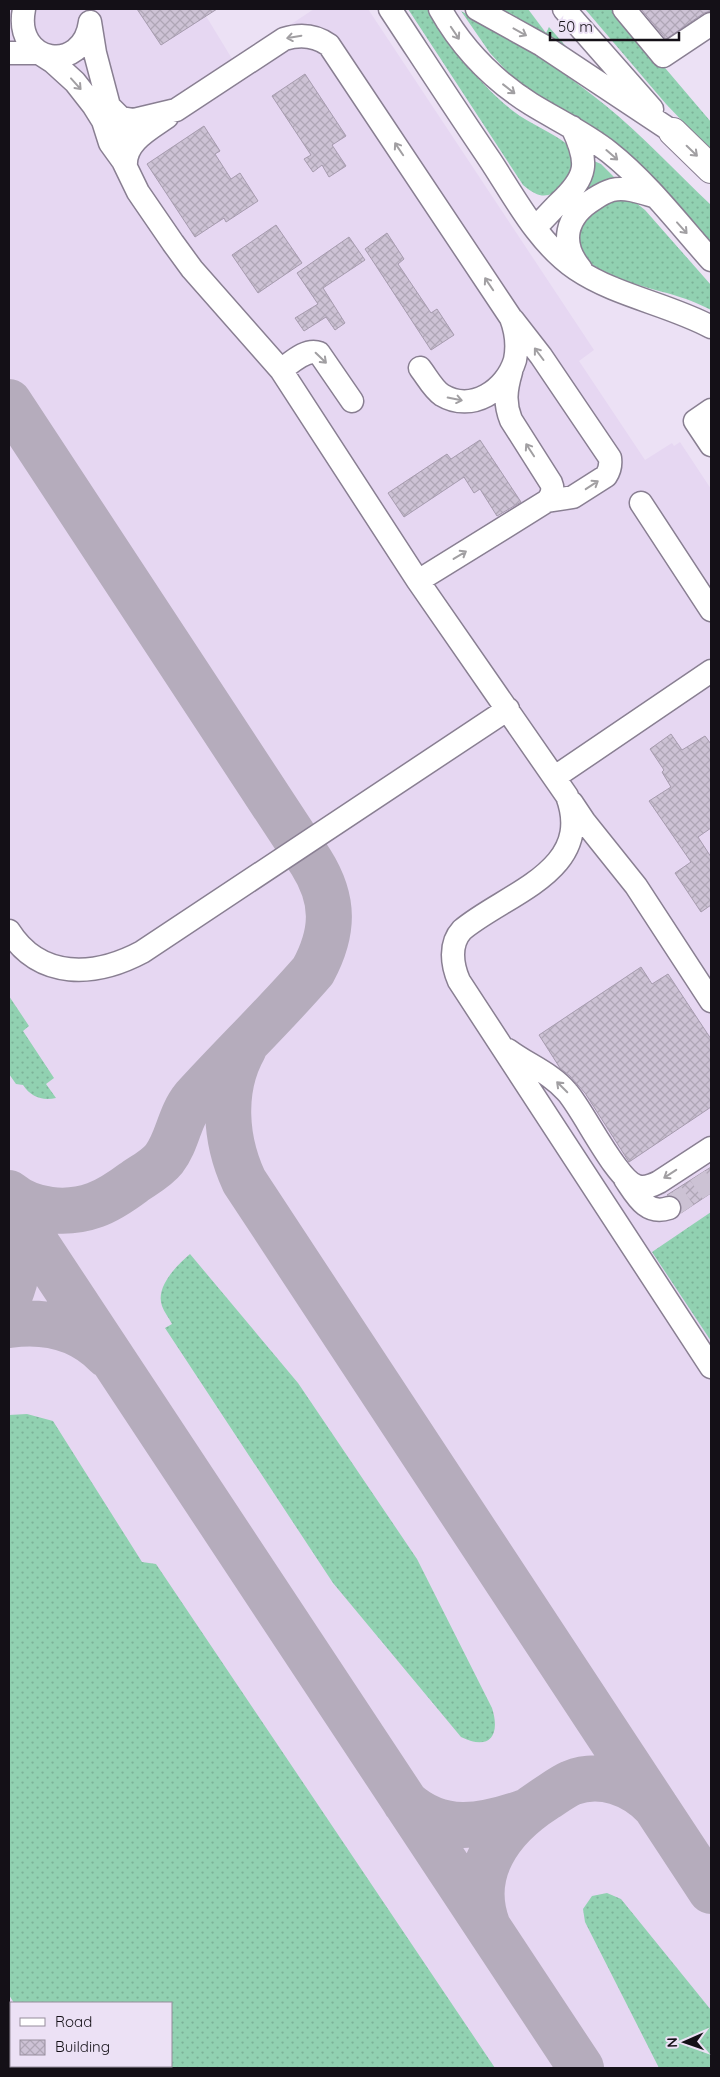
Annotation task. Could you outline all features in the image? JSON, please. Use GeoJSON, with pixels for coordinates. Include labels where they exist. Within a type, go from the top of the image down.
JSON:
{"type":"FeatureCollection","features":[{"type":"Feature","properties":{"kind":"highway"},"geometry":{"type":"LineString","coordinates":[[673,132],[711,169]]}},
{"type":"Feature","properties":{"kind":"street"},"geometry":{"type":"LineString","coordinates":[[9,26],[23,9]]}},
{"type":"Feature","properties":{"kind":"street"},"geometry":{"type":"LineString","coordinates":[[23,9],[22,29],[26,38],[39,53],[53,62],[93,105],[102,121],[110,143],[156,220],[192,270],[281,370],[418,581],[584,821],[636,886],[711,1001]]}},
{"type":"Feature","properties":{"kind":"street"},"geometry":{"type":"LineString","coordinates":[[390,9],[514,197],[550,247],[564,260],[600,284],[691,317],[711,327]]}},
{"type":"Feature","properties":{"kind":"street"},"geometry":{"type":"LineString","coordinates":[[440,9],[458,38],[494,76],[524,99],[572,127],[611,154],[653,196],[711,260]]}},
{"type":"Feature","properties":{"kind":"street"},"geometry":{"type":"LineString","coordinates":[[477,9],[542,45],[673,132]]}},
{"type":"Feature","properties":{"kind":"street"},"geometry":{"type":"LineString","coordinates":[[564,9],[673,132]]}},
{"type":"Feature","properties":{"kind":"street"},"geometry":{"type":"LineString","coordinates":[[624,9],[663,56],[711,24]]}},
{"type":"Feature","properties":{"kind":"street"},"geometry":{"type":"LineString","coordinates":[[9,53],[39,53],[58,56],[68,54],[84,42],[88,33],[88,15]]}},
{"type":"Feature","properties":{"kind":"street"},"geometry":{"type":"LineString","coordinates":[[88,15],[95,53],[109,106],[121,135],[125,167]]}},
{"type":"Feature","properties":{"kind":"street"},"geometry":{"type":"LineString","coordinates":[[125,167],[126,158],[132,145],[176,110],[284,39],[303,36],[322,40],[334,51],[511,318],[541,356],[610,458],[611,463],[606,476],[573,498],[547,502],[418,581]]}},
{"type":"Feature","properties":{"kind":"street"},"geometry":{"type":"LineString","coordinates":[[109,106],[116,114],[127,120],[141,120],[176,110]]}},
{"type":"Feature","properties":{"kind":"street"},"geometry":{"type":"LineString","coordinates":[[572,127],[580,143],[584,164],[571,205],[569,226],[570,248],[579,267],[588,277]]}},
{"type":"Feature","properties":{"kind":"street"},"geometry":{"type":"LineString","coordinates":[[514,197],[571,205],[589,202],[611,190],[629,190],[653,196]]}},
{"type":"Feature","properties":{"kind":"street"},"geometry":{"type":"LineString","coordinates":[[535,228],[571,205]]}},
{"type":"Feature","properties":{"kind":"street"},"geometry":{"type":"LineString","coordinates":[[511,318],[516,344],[515,358],[506,390],[507,411],[510,420],[551,483],[552,492],[547,502]]}},
{"type":"Feature","properties":{"kind":"street"},"geometry":{"type":"LineString","coordinates":[[281,370],[306,354],[314,351],[319,353],[352,401]]}},
{"type":"Feature","properties":{"kind":"street"},"geometry":{"type":"LineString","coordinates":[[420,368],[440,394],[451,399],[465,401],[483,398],[497,389],[511,370]]}},
{"type":"Feature","properties":{"kind":"street"},"geometry":{"type":"LineString","coordinates":[[711,410],[696,421],[711,445]]}},
{"type":"Feature","properties":{"kind":"street"},"geometry":{"type":"LineString","coordinates":[[641,503],[711,610]]}},
{"type":"Feature","properties":{"kind":"street"},"geometry":{"type":"LineString","coordinates":[[555,777],[711,671]]}},
{"type":"Feature","properties":{"kind":"street"},"geometry":{"type":"LineString","coordinates":[[9,932],[19,946],[37,960],[59,967],[84,970],[129,959],[508,709]]}},
{"type":"Feature","properties":{"kind":"street"},"geometry":{"type":"LineString","coordinates":[[568,796],[572,813],[573,832],[568,847],[560,861],[550,871],[464,927],[456,937],[453,963],[459,981],[499,1044],[711,1367]]}},
{"type":"Feature","properties":{"kind":"street"},"geometry":{"type":"LineString","coordinates":[[499,1044],[546,1074],[569,1094],[642,1203],[648,1208],[662,1210],[669,1208]]}},
{"type":"Feature","properties":{"kind":"street"},"geometry":{"type":"LineString","coordinates":[[623,1176],[637,1186],[651,1186],[711,1148]]}},
{"type":"Feature","properties":{"kind":"shaded area"},"geometry":{"type":"Polygon","coordinates":[[[9,9],[217,9],[206,16],[234,62],[314,9],[368,9],[594,350],[579,361],[645,460],[672,443],[674,446],[680,442],[711,489],[711,2068],[9,2068],[9,9]]]}},
{"type":"Feature","properties":{"kind":"green space"},"geometry":{"type":"Polygon","coordinates":[[[408,9],[428,9],[466,63],[500,100],[520,116],[568,145],[575,169],[558,189],[547,195],[540,195],[523,185],[408,9]]]}},
{"type":"Feature","properties":{"kind":"green space"},"geometry":{"type":"Polygon","coordinates":[[[494,9],[528,9],[546,33],[549,27],[570,51],[494,9]]]}},
{"type":"Feature","properties":{"kind":"green space"},"geometry":{"type":"Polygon","coordinates":[[[585,9],[615,9],[711,122],[711,151],[666,104],[585,9]]]}},
{"type":"Feature","properties":{"kind":"green space"},"geometry":{"type":"Polygon","coordinates":[[[461,11],[517,43],[571,79],[605,105],[646,142],[711,205],[711,247],[659,186],[616,143],[542,99],[512,77],[490,53],[461,11]]]}},
{"type":"Feature","properties":{"kind":"green space"},"geometry":{"type":"Polygon","coordinates":[[[594,161],[601,164],[617,180],[584,193],[594,161]]]}},
{"type":"Feature","properties":{"kind":"green space"},"geometry":{"type":"Polygon","coordinates":[[[617,199],[635,202],[645,210],[711,285],[711,310],[686,299],[631,283],[602,271],[591,264],[583,255],[577,237],[584,221],[595,209],[617,199]]]}},
{"type":"Feature","properties":{"kind":"green space"},"geometry":{"type":"Polygon","coordinates":[[[9,996],[29,1026],[23,1031],[54,1078],[46,1084],[56,1098],[46,1099],[33,1095],[23,1085],[16,1084],[9,1074],[9,996]]]}},
{"type":"Feature","properties":{"kind":"green space"},"geometry":{"type":"Polygon","coordinates":[[[711,1212],[711,1341],[652,1252],[711,1212]]]}},
{"type":"Feature","properties":{"kind":"green space"},"geometry":{"type":"Polygon","coordinates":[[[190,1254],[298,1383],[417,1559],[492,1708],[495,1726],[494,1733],[490,1738],[479,1742],[461,1737],[333,1583],[165,1328],[172,1324],[162,1306],[161,1299],[164,1284],[179,1264],[190,1254]]]}},
{"type":"Feature","properties":{"kind":"green space"},"geometry":{"type":"Polygon","coordinates":[[[27,1414],[53,1421],[142,1562],[156,1564],[495,2068],[57,2068],[172,2067],[172,2002],[13,2002],[9,1995],[9,1415],[27,1414]]]}},
{"type":"Feature","properties":{"kind":"green space"},"geometry":{"type":"Polygon","coordinates":[[[607,1893],[621,1899],[711,2010],[711,2068],[659,2068],[585,1922],[583,1909],[592,1896],[607,1893]]]}},
{"type":"Feature","properties":{"kind":"building"},"geometry":{"type":"Polygon","coordinates":[[[137,9],[217,9],[161,45],[137,9]]]}},
{"type":"Feature","properties":{"kind":"building"},"geometry":{"type":"Polygon","coordinates":[[[641,9],[711,9],[711,11],[704,13],[666,39],[641,9]]]}},
{"type":"Feature","properties":{"kind":"building"},"geometry":{"type":"Polygon","coordinates":[[[305,74],[346,136],[332,145],[346,166],[329,177],[322,165],[313,172],[304,159],[311,155],[272,96],[305,74]]]}},
{"type":"Feature","properties":{"kind":"building"},"geometry":{"type":"Polygon","coordinates":[[[204,126],[220,151],[215,154],[231,179],[240,173],[258,201],[226,222],[224,218],[195,237],[147,164],[204,126]]]}},
{"type":"Feature","properties":{"kind":"building"},"geometry":{"type":"Polygon","coordinates":[[[276,225],[302,263],[258,293],[232,255],[276,225]]]}},
{"type":"Feature","properties":{"kind":"building"},"geometry":{"type":"Polygon","coordinates":[[[387,233],[404,259],[398,264],[431,313],[437,309],[454,335],[431,350],[365,249],[387,233]]]}},
{"type":"Feature","properties":{"kind":"building"},"geometry":{"type":"Polygon","coordinates":[[[349,237],[365,260],[323,288],[345,323],[335,330],[326,317],[304,331],[295,318],[318,304],[297,273],[349,237]]]}},
{"type":"Feature","properties":{"kind":"building"},"geometry":{"type":"Polygon","coordinates":[[[480,440],[521,502],[497,516],[480,489],[474,493],[464,477],[404,517],[388,493],[447,454],[451,459],[480,440]]]}},
{"type":"Feature","properties":{"kind":"building"},"geometry":{"type":"Polygon","coordinates":[[[671,734],[682,750],[705,736],[711,744],[711,828],[698,837],[711,857],[711,905],[701,912],[675,873],[691,862],[649,801],[671,787],[662,772],[664,770],[650,749],[671,734]]]}},
{"type":"Feature","properties":{"kind":"building"},"geometry":{"type":"Polygon","coordinates":[[[641,967],[652,984],[668,974],[711,1039],[711,1107],[629,1162],[585,1093],[560,1068],[539,1035],[641,967]]]}},
{"type":"Feature","properties":{"kind":"building"},"geometry":{"type":"Polygon","coordinates":[[[711,1167],[711,1193],[681,1213],[682,1206],[679,1200],[674,1196],[667,1195],[711,1167]]]}},
{"type":"Feature","properties":{"kind":"taxiway"},"geometry":{"type":"LineString","coordinates":[[9,402],[311,862],[324,890],[329,916],[325,943],[313,971],[194,1098],[185,1113],[169,1152],[157,1166],[110,1198],[84,1208],[62,1211],[39,1208],[9,1193]]}},
{"type":"Feature","properties":{"kind":"taxiway"},"geometry":{"type":"LineString","coordinates":[[244,1048],[232,1080],[228,1114],[233,1149],[244,1181],[711,1891]]}},
{"type":"Feature","properties":{"kind":"taxiway"},"geometry":{"type":"LineString","coordinates":[[9,1202],[581,2068]]}},
{"type":"Feature","properties":{"kind":"taxiway"},"geometry":{"type":"LineString","coordinates":[[9,1297],[16,1275],[19,1253],[17,1231],[11,1209]]}},
{"type":"Feature","properties":{"kind":"taxiway"},"geometry":{"type":"LineString","coordinates":[[9,1325],[36,1324],[62,1328],[86,1338],[107,1355]]}},
{"type":"Feature","properties":{"kind":"taxiway"},"geometry":{"type":"LineString","coordinates":[[488,1927],[483,1907],[482,1888],[485,1870],[492,1854],[514,1824],[545,1799],[571,1783],[594,1778],[605,1779],[627,1786],[647,1798],[655,1806]]}},
{"type":"Feature","properties":{"kind":"taxiway"},"geometry":{"type":"LineString","coordinates":[[405,1802],[419,1813],[447,1824],[478,1824],[525,1812]]}},
{"type":"Feature","properties":{"kind":"tunnel"},"geometry":{"type":"LineString","coordinates":[[669,1208],[711,1180]]}}]}
